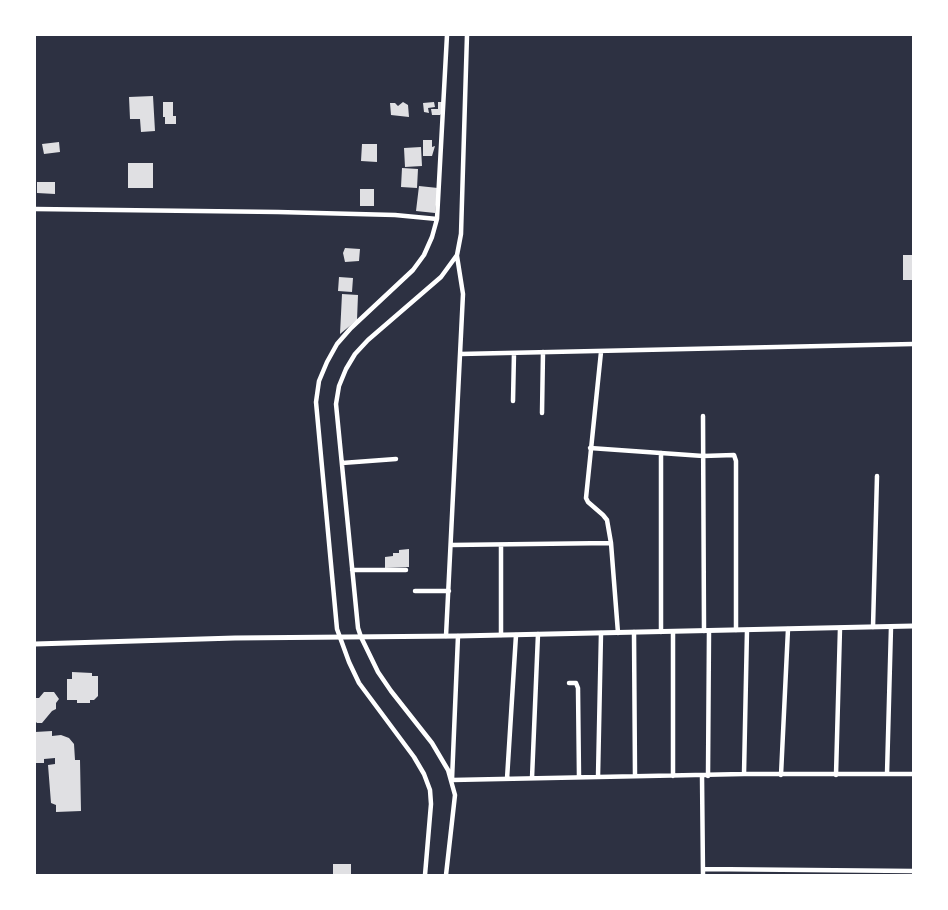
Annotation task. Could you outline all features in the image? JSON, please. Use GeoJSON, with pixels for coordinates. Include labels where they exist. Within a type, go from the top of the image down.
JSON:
{"type":"FeatureCollection","features":[{"type":"Feature","properties":{"kind":"street"},"geometry":{"type":"LineString","coordinates":[[425,875],[431,804],[430,790],[424,774],[414,757],[359,683],[348,662],[339,637],[316,402],[320,381],[327,362],[337,344],[351,328],[413,270],[424,254],[432,237],[437,219],[448,35]]}},
{"type":"Feature","properties":{"kind":"street"},"geometry":{"type":"LineString","coordinates":[[446,636],[463,294],[457,256],[461,234],[467,35]]}},
{"type":"Feature","properties":{"kind":"street"},"geometry":{"type":"LineString","coordinates":[[35,210],[395,214],[437,219]]}},
{"type":"Feature","properties":{"kind":"street"},"geometry":{"type":"LineString","coordinates":[[446,875],[455,795],[452,780],[442,757],[378,672],[361,637],[352,570],[336,404],[339,386],[355,354],[368,340],[441,277],[457,256]]}},
{"type":"Feature","properties":{"kind":"street"},"geometry":{"type":"LineString","coordinates":[[460,354],[913,344]]}},
{"type":"Feature","properties":{"kind":"street"},"geometry":{"type":"LineString","coordinates":[[542,413],[543,352]]}},
{"type":"Feature","properties":{"kind":"street"},"geometry":{"type":"LineString","coordinates":[[601,352],[586,498],[607,520],[611,543],[618,633]]}},
{"type":"Feature","properties":{"kind":"street"},"geometry":{"type":"LineString","coordinates":[[513,402],[514,353]]}},
{"type":"Feature","properties":{"kind":"street"},"geometry":{"type":"LineString","coordinates":[[703,416],[708,776]]}},
{"type":"Feature","properties":{"kind":"street"},"geometry":{"type":"LineString","coordinates":[[590,448],[704,456],[732,454],[735,458],[736,630]]}},
{"type":"Feature","properties":{"kind":"street"},"geometry":{"type":"LineString","coordinates":[[661,452],[661,632]]}},
{"type":"Feature","properties":{"kind":"street"},"geometry":{"type":"LineString","coordinates":[[342,463],[396,459]]}},
{"type":"Feature","properties":{"kind":"street"},"geometry":{"type":"LineString","coordinates":[[873,627],[877,476]]}},
{"type":"Feature","properties":{"kind":"street"},"geometry":{"type":"LineString","coordinates":[[451,546],[611,543]]}},
{"type":"Feature","properties":{"kind":"street"},"geometry":{"type":"LineString","coordinates":[[501,545],[501,635]]}},
{"type":"Feature","properties":{"kind":"street"},"geometry":{"type":"LineString","coordinates":[[352,570],[406,570]]}},
{"type":"Feature","properties":{"kind":"street"},"geometry":{"type":"LineString","coordinates":[[415,591],[449,591]]}},
{"type":"Feature","properties":{"kind":"street"},"geometry":{"type":"LineString","coordinates":[[35,644],[235,638],[516,635],[913,626]]}},
{"type":"Feature","properties":{"kind":"street"},"geometry":{"type":"LineString","coordinates":[[887,774],[891,627]]}},
{"type":"Feature","properties":{"kind":"street"},"geometry":{"type":"LineString","coordinates":[[836,775],[840,628]]}},
{"type":"Feature","properties":{"kind":"street"},"geometry":{"type":"LineString","coordinates":[[781,775],[788,629]]}},
{"type":"Feature","properties":{"kind":"street"},"geometry":{"type":"LineString","coordinates":[[744,774],[747,630]]}},
{"type":"Feature","properties":{"kind":"street"},"geometry":{"type":"LineString","coordinates":[[634,632],[635,776]]}},
{"type":"Feature","properties":{"kind":"street"},"geometry":{"type":"LineString","coordinates":[[673,632],[673,776]]}},
{"type":"Feature","properties":{"kind":"street"},"geometry":{"type":"LineString","coordinates":[[598,777],[601,633]]}},
{"type":"Feature","properties":{"kind":"street"},"geometry":{"type":"LineString","coordinates":[[532,778],[538,634]]}},
{"type":"Feature","properties":{"kind":"street"},"geometry":{"type":"LineString","coordinates":[[507,779],[516,635]]}},
{"type":"Feature","properties":{"kind":"street"},"geometry":{"type":"LineString","coordinates":[[452,780],[458,636]]}},
{"type":"Feature","properties":{"kind":"street"},"geometry":{"type":"LineString","coordinates":[[569,684],[576,684],[578,688],[579,777]]}},
{"type":"Feature","properties":{"kind":"street"},"geometry":{"type":"LineString","coordinates":[[452,780],[744,774],[913,774]]}},
{"type":"Feature","properties":{"kind":"street"},"geometry":{"type":"LineString","coordinates":[[702,776],[703,875]]}},
{"type":"Feature","properties":{"kind":"street"},"geometry":{"type":"LineString","coordinates":[[703,869],[913,871]]}},
{"type":"Feature","properties":{"kind":"building"},"geometry":{"type":"Polygon","coordinates":[[[153,96],[155,131],[141,132],[140,119],[130,119],[129,97],[153,96]]]}},
{"type":"Feature","properties":{"kind":"building"},"geometry":{"type":"Polygon","coordinates":[[[163,102],[173,102],[173,116],[176,116],[176,124],[165,124],[163,102]]]}},
{"type":"Feature","properties":{"kind":"building"},"geometry":{"type":"Polygon","coordinates":[[[403,102],[408,105],[409,117],[391,115],[390,103],[395,103],[398,106],[403,102]]]}},
{"type":"Feature","properties":{"kind":"building"},"geometry":{"type":"Polygon","coordinates":[[[434,102],[435,107],[428,108],[429,113],[424,112],[423,103],[434,102]]]}},
{"type":"Feature","properties":{"kind":"building"},"geometry":{"type":"Polygon","coordinates":[[[438,102],[442,102],[442,113],[440,115],[432,115],[431,109],[438,109],[438,102]]]}},
{"type":"Feature","properties":{"kind":"building"},"geometry":{"type":"Polygon","coordinates":[[[423,140],[432,140],[432,147],[435,146],[432,156],[423,156],[423,140]]]}},
{"type":"Feature","properties":{"kind":"building"},"geometry":{"type":"Polygon","coordinates":[[[59,142],[60,152],[44,154],[42,144],[59,142]]]}},
{"type":"Feature","properties":{"kind":"building"},"geometry":{"type":"Polygon","coordinates":[[[362,144],[377,144],[377,162],[361,161],[362,144]]]}},
{"type":"Feature","properties":{"kind":"building"},"geometry":{"type":"Polygon","coordinates":[[[421,147],[422,166],[405,167],[404,148],[421,147]]]}},
{"type":"Feature","properties":{"kind":"building"},"geometry":{"type":"Polygon","coordinates":[[[128,163],[153,163],[153,188],[128,188],[128,163]]]}},
{"type":"Feature","properties":{"kind":"building"},"geometry":{"type":"Polygon","coordinates":[[[402,168],[418,169],[417,188],[401,187],[402,168]]]}},
{"type":"Feature","properties":{"kind":"building"},"geometry":{"type":"Polygon","coordinates":[[[37,182],[55,182],[55,194],[37,193],[37,182]]]}},
{"type":"Feature","properties":{"kind":"building"},"geometry":{"type":"Polygon","coordinates":[[[419,186],[438,188],[435,213],[416,211],[419,186]]]}},
{"type":"Feature","properties":{"kind":"building"},"geometry":{"type":"Polygon","coordinates":[[[360,189],[374,189],[374,206],[360,206],[360,189]]]}},
{"type":"Feature","properties":{"kind":"building"},"geometry":{"type":"Polygon","coordinates":[[[345,248],[360,249],[359,261],[345,262],[343,253],[345,248]]]}},
{"type":"Feature","properties":{"kind":"building"},"geometry":{"type":"Polygon","coordinates":[[[903,255],[913,255],[913,280],[903,280],[903,255]]]}},
{"type":"Feature","properties":{"kind":"building"},"geometry":{"type":"Polygon","coordinates":[[[339,277],[353,278],[352,292],[338,291],[339,277]]]}},
{"type":"Feature","properties":{"kind":"building"},"geometry":{"type":"Polygon","coordinates":[[[342,294],[358,295],[357,320],[340,334],[342,294]]]}},
{"type":"Feature","properties":{"kind":"building"},"geometry":{"type":"Polygon","coordinates":[[[409,549],[409,567],[385,568],[385,557],[393,556],[393,553],[399,553],[399,550],[409,549]]]}},
{"type":"Feature","properties":{"kind":"building"},"geometry":{"type":"Polygon","coordinates":[[[72,672],[92,673],[92,676],[98,676],[98,696],[94,700],[90,700],[90,703],[77,703],[77,700],[67,700],[67,679],[72,679],[72,672]]]}},
{"type":"Feature","properties":{"kind":"building"},"geometry":{"type":"Polygon","coordinates":[[[44,692],[54,692],[59,699],[56,703],[56,709],[42,723],[37,723],[35,721],[35,698],[39,698],[44,692]]]}},
{"type":"Feature","properties":{"kind":"building"},"geometry":{"type":"Polygon","coordinates":[[[52,731],[52,736],[61,735],[69,738],[74,744],[75,760],[80,760],[81,811],[56,812],[56,805],[51,803],[48,765],[55,764],[55,758],[44,759],[44,763],[35,763],[35,732],[52,731]]]}},
{"type":"Feature","properties":{"kind":"building"},"geometry":{"type":"Polygon","coordinates":[[[333,864],[351,864],[351,875],[333,875],[333,864]]]}}]}
